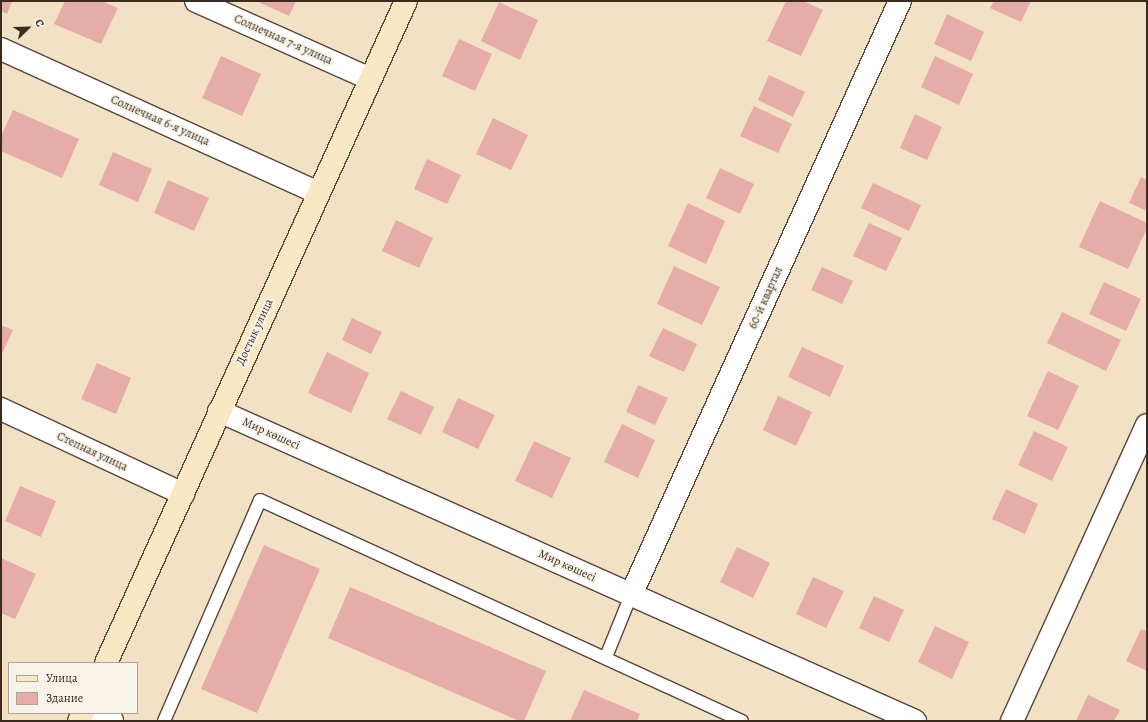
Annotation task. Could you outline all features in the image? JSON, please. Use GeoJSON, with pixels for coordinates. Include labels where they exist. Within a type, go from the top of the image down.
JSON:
{"type":"FeatureCollection","features":[{"type":"Feature","properties":{"kind":"street","name":"Солнечная 7-я улица"},"geometry":{"type":"LineString","coordinates":[[196,1],[370,79]]}},
{"type":"Feature","properties":{"kind":"street","name":"Достык улица"},"geometry":{"type":"LineString","coordinates":[[106,662],[406,1]]}},
{"type":"Feature","properties":{"kind":"street","name":"60-й квартал"},"geometry":{"type":"LineString","coordinates":[[631,595],[900,1]]}},
{"type":"Feature","properties":{"kind":"street","name":"Солнечная 6-я улица"},"geometry":{"type":"LineString","coordinates":[[1,49],[318,193]]}},
{"type":"Feature","properties":{"kind":"street","name":"Степная улица"},"geometry":{"type":"LineString","coordinates":[[1,409],[183,494]]}},
{"type":"Feature","properties":{"kind":"street","name":"Мир көшесі"},"geometry":{"type":"LineString","coordinates":[[219,411],[915,721]]}},
{"type":"Feature","properties":{"kind":"street"},"geometry":{"type":"LineString","coordinates":[[1012,721],[1141,454],[1147,425]]}},
{"type":"Feature","properties":{"kind":"street"},"geometry":{"type":"LineString","coordinates":[[97,714],[112,721]]}},
{"type":"Feature","properties":{"kind":"lane"},"geometry":{"type":"LineString","coordinates":[[164,721],[260,500],[606,657],[742,721]]}},
{"type":"Feature","properties":{"kind":"lane"},"geometry":{"type":"LineString","coordinates":[[606,657],[631,595]]}},
{"type":"Feature","properties":{"kind":"building"},"geometry":{"type":"Polygon","coordinates":[[[1,1],[12,1],[7,14],[1,11],[1,1]]]}},
{"type":"Feature","properties":{"kind":"building"},"geometry":{"type":"Polygon","coordinates":[[[65,1],[102,1],[118,8],[101,44],[54,24],[65,1]]]}},
{"type":"Feature","properties":{"kind":"building"},"geometry":{"type":"Polygon","coordinates":[[[256,1],[296,1],[289,16],[256,1]]]}},
{"type":"Feature","properties":{"kind":"building"},"geometry":{"type":"Polygon","coordinates":[[[786,1],[803,1],[823,10],[801,56],[767,41],[786,1]]]}},
{"type":"Feature","properties":{"kind":"building"},"geometry":{"type":"Polygon","coordinates":[[[994,1],[1031,1],[1021,22],[990,8],[994,1]]]}},
{"type":"Feature","properties":{"kind":"building"},"geometry":{"type":"Polygon","coordinates":[[[499,2],[538,20],[520,60],[481,41],[499,2]]]}},
{"type":"Feature","properties":{"kind":"building"},"geometry":{"type":"Polygon","coordinates":[[[947,14],[984,32],[971,61],[934,44],[947,14]]]}},
{"type":"Feature","properties":{"kind":"building"},"geometry":{"type":"Polygon","coordinates":[[[459,39],[492,54],[475,91],[442,76],[459,39]]]}},
{"type":"Feature","properties":{"kind":"building"},"geometry":{"type":"Polygon","coordinates":[[[221,56],[261,74],[242,116],[202,98],[221,56]]]}},
{"type":"Feature","properties":{"kind":"building"},"geometry":{"type":"Polygon","coordinates":[[[935,56],[973,74],[959,105],[921,87],[935,56]]]}},
{"type":"Feature","properties":{"kind":"building"},"geometry":{"type":"Polygon","coordinates":[[[769,75],[805,92],[793,117],[758,100],[769,75]]]}},
{"type":"Feature","properties":{"kind":"building"},"geometry":{"type":"Polygon","coordinates":[[[754,106],[792,124],[778,153],[740,136],[754,106]]]}},
{"type":"Feature","properties":{"kind":"building"},"geometry":{"type":"Polygon","coordinates":[[[13,110],[79,139],[62,178],[1,151],[1,136],[13,110]]]}},
{"type":"Feature","properties":{"kind":"building"},"geometry":{"type":"Polygon","coordinates":[[[915,114],[942,127],[927,160],[900,148],[915,114]]]}},
{"type":"Feature","properties":{"kind":"building"},"geometry":{"type":"Polygon","coordinates":[[[493,118],[528,135],[511,170],[476,154],[493,118]]]}},
{"type":"Feature","properties":{"kind":"building"},"geometry":{"type":"Polygon","coordinates":[[[113,152],[152,169],[138,202],[99,185],[113,152]]]}},
{"type":"Feature","properties":{"kind":"building"},"geometry":{"type":"Polygon","coordinates":[[[427,159],[461,175],[447,204],[414,189],[427,159]]]}},
{"type":"Feature","properties":{"kind":"building"},"geometry":{"type":"Polygon","coordinates":[[[720,168],[754,184],[740,214],[706,198],[720,168]]]}},
{"type":"Feature","properties":{"kind":"building"},"geometry":{"type":"Polygon","coordinates":[[[1141,177],[1147,180],[1147,211],[1129,203],[1141,177]]]}},
{"type":"Feature","properties":{"kind":"building"},"geometry":{"type":"Polygon","coordinates":[[[168,180],[209,198],[194,231],[154,213],[168,180]]]}},
{"type":"Feature","properties":{"kind":"building"},"geometry":{"type":"Polygon","coordinates":[[[873,183],[921,205],[909,231],[861,208],[873,183]]]}},
{"type":"Feature","properties":{"kind":"building"},"geometry":{"type":"Polygon","coordinates":[[[1100,201],[1147,223],[1147,228],[1128,269],[1079,247],[1100,201]]]}},
{"type":"Feature","properties":{"kind":"building"},"geometry":{"type":"Polygon","coordinates":[[[688,203],[725,221],[706,264],[668,246],[688,203]]]}},
{"type":"Feature","properties":{"kind":"building"},"geometry":{"type":"Polygon","coordinates":[[[396,220],[433,238],[419,268],[382,251],[396,220]]]}},
{"type":"Feature","properties":{"kind":"building"},"geometry":{"type":"Polygon","coordinates":[[[869,223],[902,238],[886,271],[853,256],[869,223]]]}},
{"type":"Feature","properties":{"kind":"building"},"geometry":{"type":"Polygon","coordinates":[[[674,266],[720,287],[702,325],[657,304],[674,266]]]}},
{"type":"Feature","properties":{"kind":"building"},"geometry":{"type":"Polygon","coordinates":[[[822,267],[853,281],[842,304],[811,290],[822,267]]]}},
{"type":"Feature","properties":{"kind":"building"},"geometry":{"type":"Polygon","coordinates":[[[1104,282],[1141,299],[1126,331],[1089,314],[1104,282]]]}},
{"type":"Feature","properties":{"kind":"building"},"geometry":{"type":"Polygon","coordinates":[[[1062,312],[1121,340],[1106,371],[1047,343],[1062,312]]]}},
{"type":"Feature","properties":{"kind":"building"},"geometry":{"type":"Polygon","coordinates":[[[352,318],[382,332],[371,354],[342,340],[352,318]]]}},
{"type":"Feature","properties":{"kind":"building"},"geometry":{"type":"Polygon","coordinates":[[[1,325],[13,330],[1,356],[1,325]]]}},
{"type":"Feature","properties":{"kind":"building"},"geometry":{"type":"Polygon","coordinates":[[[663,328],[697,344],[684,372],[649,356],[663,328]]]}},
{"type":"Feature","properties":{"kind":"building"},"geometry":{"type":"Polygon","coordinates":[[[802,347],[844,366],[830,397],[788,377],[802,347]]]}},
{"type":"Feature","properties":{"kind":"building"},"geometry":{"type":"Polygon","coordinates":[[[327,352],[369,373],[351,413],[308,393],[327,352]]]}},
{"type":"Feature","properties":{"kind":"building"},"geometry":{"type":"Polygon","coordinates":[[[97,363],[131,378],[116,414],[81,399],[97,363]]]}},
{"type":"Feature","properties":{"kind":"building"},"geometry":{"type":"Polygon","coordinates":[[[1048,371],[1079,386],[1058,430],[1027,416],[1048,371]]]}},
{"type":"Feature","properties":{"kind":"building"},"geometry":{"type":"Polygon","coordinates":[[[638,385],[668,398],[655,425],[626,412],[638,385]]]}},
{"type":"Feature","properties":{"kind":"building"},"geometry":{"type":"Polygon","coordinates":[[[401,391],[434,407],[421,435],[387,419],[401,391]]]}},
{"type":"Feature","properties":{"kind":"building"},"geometry":{"type":"Polygon","coordinates":[[[778,396],[812,412],[796,446],[763,430],[778,396]]]}},
{"type":"Feature","properties":{"kind":"building"},"geometry":{"type":"Polygon","coordinates":[[[458,398],[495,415],[478,449],[442,432],[458,398]]]}},
{"type":"Feature","properties":{"kind":"building"},"geometry":{"type":"Polygon","coordinates":[[[622,424],[655,440],[638,478],[604,462],[622,424]]]}},
{"type":"Feature","properties":{"kind":"building"},"geometry":{"type":"Polygon","coordinates":[[[1034,431],[1068,447],[1052,481],[1018,465],[1034,431]]]}},
{"type":"Feature","properties":{"kind":"building"},"geometry":{"type":"Polygon","coordinates":[[[534,441],[571,458],[552,498],[515,481],[534,441]]]}},
{"type":"Feature","properties":{"kind":"building"},"geometry":{"type":"Polygon","coordinates":[[[20,486],[56,501],[41,537],[5,521],[20,486]]]}},
{"type":"Feature","properties":{"kind":"building"},"geometry":{"type":"Polygon","coordinates":[[[1006,489],[1038,504],[1025,534],[992,519],[1006,489]]]}},
{"type":"Feature","properties":{"kind":"building"},"geometry":{"type":"Polygon","coordinates":[[[264,545],[320,569],[257,713],[201,689],[264,545]]]}},
{"type":"Feature","properties":{"kind":"building"},"geometry":{"type":"Polygon","coordinates":[[[737,547],[770,563],[753,598],[720,582],[737,547]]]}},
{"type":"Feature","properties":{"kind":"building"},"geometry":{"type":"Polygon","coordinates":[[[1,558],[36,574],[15,619],[1,613],[1,558]]]}},
{"type":"Feature","properties":{"kind":"building"},"geometry":{"type":"Polygon","coordinates":[[[813,577],[844,591],[826,628],[796,614],[813,577]]]}},
{"type":"Feature","properties":{"kind":"building"},"geometry":{"type":"Polygon","coordinates":[[[350,587],[546,671],[524,721],[519,721],[328,638],[350,587]]]}},
{"type":"Feature","properties":{"kind":"building"},"geometry":{"type":"Polygon","coordinates":[[[874,596],[904,610],[889,642],[859,628],[874,596]]]}},
{"type":"Feature","properties":{"kind":"building"},"geometry":{"type":"Polygon","coordinates":[[[935,626],[969,642],[952,679],[918,662],[935,626]]]}},
{"type":"Feature","properties":{"kind":"building"},"geometry":{"type":"Polygon","coordinates":[[[1141,629],[1147,631],[1147,671],[1126,661],[1141,629]]]}},
{"type":"Feature","properties":{"kind":"building"},"geometry":{"type":"Polygon","coordinates":[[[584,690],[640,714],[637,721],[570,721],[584,690]]]}},
{"type":"Feature","properties":{"kind":"building"},"geometry":{"type":"Polygon","coordinates":[[[1088,695],[1120,710],[1114,721],[1076,721],[1088,695]]]}}]}
